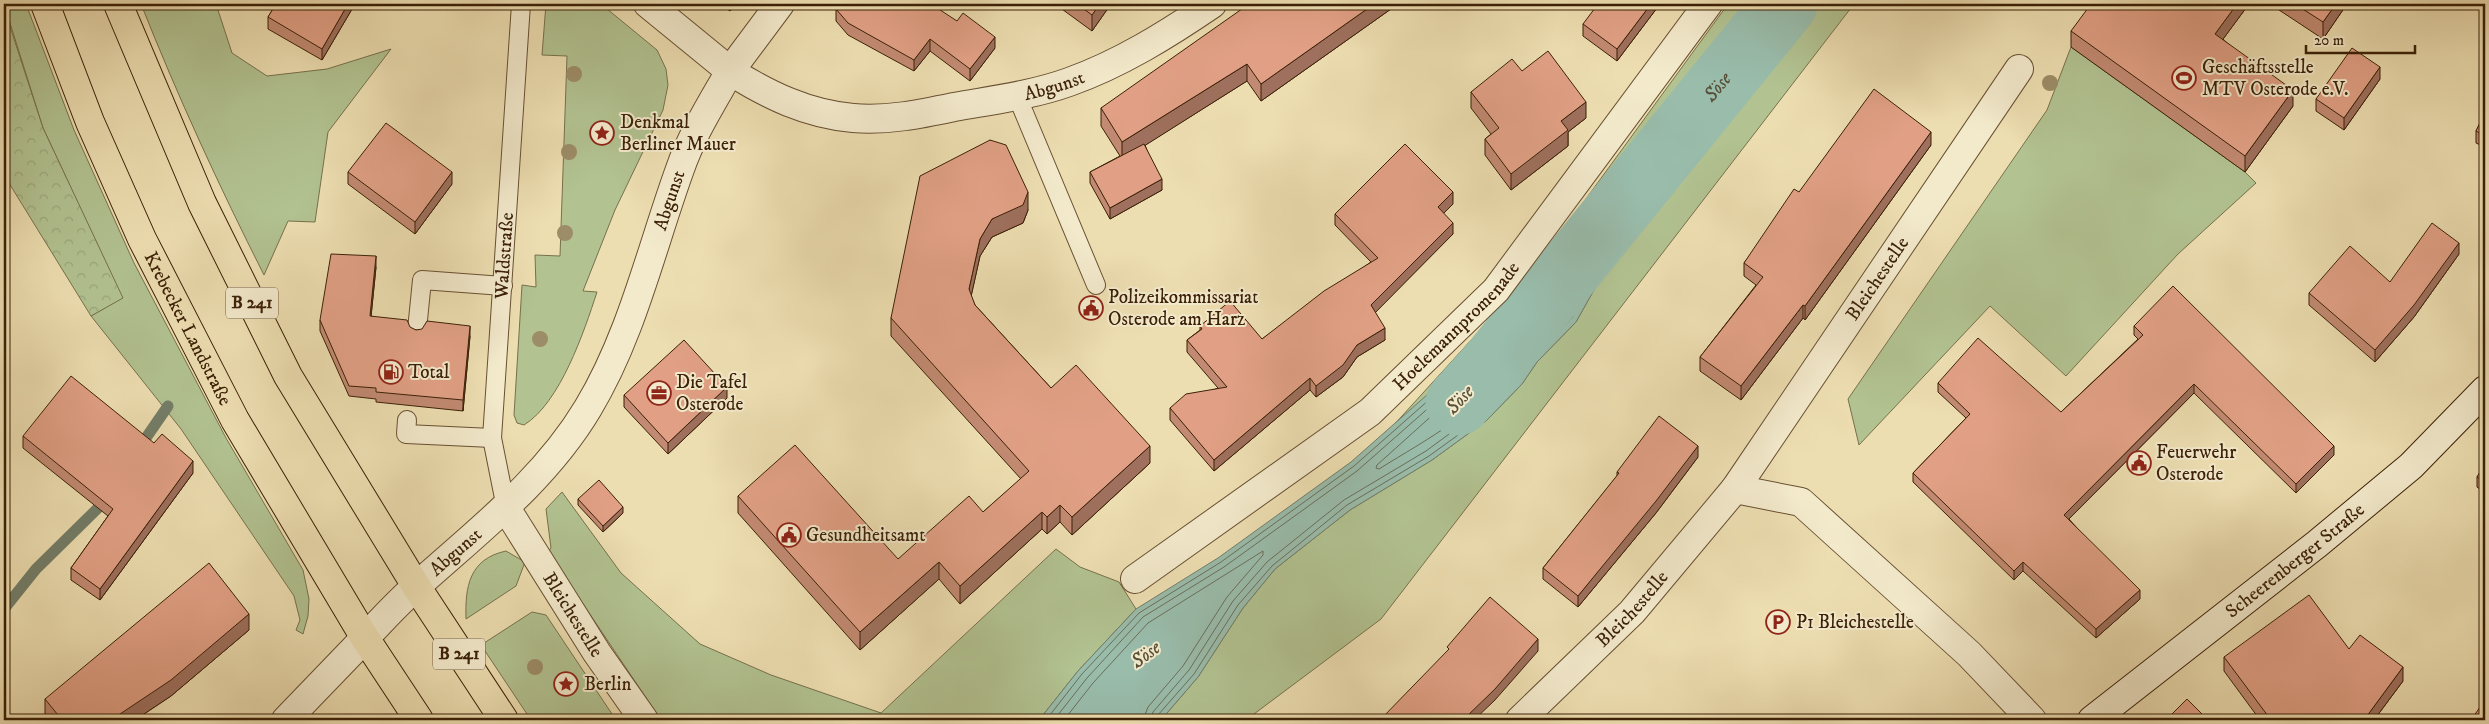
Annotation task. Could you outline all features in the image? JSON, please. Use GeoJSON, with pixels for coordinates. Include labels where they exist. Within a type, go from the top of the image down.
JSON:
{"type":"FeatureCollection","features":[{"type":"Feature","properties":{"kind":"main road","name":"Krebecker Landstraße"},"geometry":{"type":"LineString","coordinates":[[46,4],[90,122],[142,240],[235,420],[364,638],[419,720]]}},
{"type":"Feature","properties":{"kind":"main road","name":"B 241"},"geometry":{"type":"LineString","coordinates":[[118,4],[202,203],[288,376],[416,586],[504,720]]}},
{"type":"Feature","properties":{"kind":"street"},"geometry":{"type":"LineString","coordinates":[[648,4],[730,72],[780,4]]}},
{"type":"Feature","properties":{"kind":"street","name":"Abgunst"},"geometry":{"type":"LineString","coordinates":[[286,720],[416,586],[506,508],[530,484],[569,437],[603,381],[645,273],[680,168],[694,136],[730,72],[775,98],[792,105],[852,118],[895,118],[1017,96],[1068,82],[1092,73],[1166,33],[1212,4]]}},
{"type":"Feature","properties":{"kind":"street","name":"Hoelemannpromenade"},"geometry":{"type":"LineString","coordinates":[[1135,579],[1370,412],[1496,290],[1708,4]]}},
{"type":"Feature","properties":{"kind":"street","name":"Bleichestelle"},"geometry":{"type":"LineString","coordinates":[[1520,720],[1632,612],[1735,489],[2019,69]]}},
{"type":"Feature","properties":{"kind":"street","name":"Scheerenberger Straße"},"geometry":{"type":"LineString","coordinates":[[2092,720],[2317,544],[2404,472],[2485,390]]}},
{"type":"Feature","properties":{"kind":"street"},"geometry":{"type":"LineString","coordinates":[[1735,489],[1801,502],[1969,654],[2032,720]]}},
{"type":"Feature","properties":{"kind":"street","name":"Bleichestelle"},"geometry":{"type":"LineString","coordinates":[[506,508],[597,653],[644,720]]}},
{"type":"Feature","properties":{"kind":"lane","name":"Waldstraße"},"geometry":{"type":"LineString","coordinates":[[506,508],[492,438],[521,4]]}},
{"type":"Feature","properties":{"kind":"lane"},"geometry":{"type":"LineString","coordinates":[[1017,96],[1096,285]]}},
{"type":"Feature","properties":{"kind":"lane"},"geometry":{"type":"LineString","coordinates":[[417,330],[422,280],[503,286]]}},
{"type":"Feature","properties":{"kind":"lane"},"geometry":{"type":"LineString","coordinates":[[407,420],[406,434],[492,438]]}},
{"type":"Feature","properties":{"kind":"green space"},"geometry":{"type":"Polygon","coordinates":[[[4,4],[26,4],[74,130],[134,263],[226,438],[303,570],[309,599],[308,616],[303,634],[296,630],[300,620],[294,596],[181,429],[91,316],[122,298],[43,128],[4,4]]]}},
{"type":"Feature","properties":{"kind":"green space"},"geometry":{"type":"Polygon","coordinates":[[[141,4],[216,4],[232,53],[267,76],[327,69],[391,49],[328,132],[315,222],[288,221],[264,275],[200,141],[141,4]]]}},
{"type":"Feature","properties":{"kind":"green space"},"geometry":{"type":"Polygon","coordinates":[[[546,4],[601,4],[657,50],[666,69],[668,85],[663,110],[615,210],[583,291],[597,292],[578,346],[549,401],[537,415],[524,425],[517,423],[514,415],[522,285],[536,287],[535,255],[560,256],[567,56],[542,55],[546,4]]]}},
{"type":"Feature","properties":{"kind":"green space"},"geometry":{"type":"Polygon","coordinates":[[[1728,4],[1760,4],[1686,116],[1660,146],[1629,191],[1610,227],[1586,247],[1518,335],[1479,349],[1392,427],[1513,294],[1556,240],[1728,4]]]}},
{"type":"Feature","properties":{"kind":"green space"},"geometry":{"type":"Polygon","coordinates":[[[1798,4],[1854,4],[1381,619],[1246,720],[1161,720],[1198,677],[1243,608],[1275,569],[1350,510],[1432,460],[1487,420],[1522,384],[1537,362],[1576,322],[1623,238],[1798,4]]]}},
{"type":"Feature","properties":{"kind":"green space"},"geometry":{"type":"Polygon","coordinates":[[[4,8],[43,128],[123,298],[91,316],[4,175],[4,8]]]}},
{"type":"Feature","properties":{"kind":"green space"},"geometry":{"type":"Polygon","coordinates":[[[2071,47],[2245,172],[2256,183],[2178,254],[2066,376],[1990,306],[1859,445],[1848,399],[2047,110],[2071,47]]]}},
{"type":"Feature","properties":{"kind":"green space"},"geometry":{"type":"Polygon","coordinates":[[[562,492],[621,573],[700,644],[771,675],[881,713],[1056,549],[1080,567],[1119,582],[1136,609],[1078,671],[1039,720],[661,720],[548,552],[551,548],[546,509],[562,492]]]}},
{"type":"Feature","properties":{"kind":"green space"},"geometry":{"type":"Polygon","coordinates":[[[506,551],[525,562],[516,586],[466,619],[468,586],[472,576],[484,560],[506,551]]]}},
{"type":"Feature","properties":{"kind":"green space"},"geometry":{"type":"Polygon","coordinates":[[[532,612],[546,615],[616,720],[531,720],[481,645],[532,612]]]}},
{"type":"Feature","properties":{"kind":"water"},"geometry":{"type":"Polygon","coordinates":[[[1760,4],[1798,4],[1623,238],[1576,322],[1537,362],[1522,384],[1487,420],[1432,460],[1350,510],[1275,569],[1243,608],[1198,677],[1161,720],[1039,720],[1078,671],[1136,609],[1218,558],[1351,462],[1479,349],[1518,335],[1586,247],[1610,227],[1629,191],[1660,146],[1686,116],[1760,4]]]}},
{"type":"Feature","properties":{"kind":"building"},"geometry":{"type":"Polygon","coordinates":[[[276,4],[348,4],[322,49],[268,17],[276,4]]]}},
{"type":"Feature","properties":{"kind":"building"},"geometry":{"type":"Polygon","coordinates":[[[838,4],[931,4],[957,21],[963,13],[995,37],[970,69],[930,39],[914,60],[848,23],[836,9],[838,4]]]}},
{"type":"Feature","properties":{"kind":"building"},"geometry":{"type":"Polygon","coordinates":[[[1077,4],[1100,4],[1092,15],[1077,4]]]}},
{"type":"Feature","properties":{"kind":"building"},"geometry":{"type":"Polygon","coordinates":[[[1249,4],[1374,4],[1261,84],[1247,64],[1122,142],[1101,108],[1249,4]]]}},
{"type":"Feature","properties":{"kind":"building"},"geometry":{"type":"Polygon","coordinates":[[[1598,4],[1651,4],[1617,49],[1583,24],[1598,4]]]}},
{"type":"Feature","properties":{"kind":"building","name":"Geschäftsstelle MTV Osterode e.V."},"geometry":{"type":"Polygon","coordinates":[[[2091,4],[2237,4],[2215,34],[2293,90],[2245,156],[2071,31],[2091,4]]]}},
{"type":"Feature","properties":{"kind":"building"},"geometry":{"type":"Polygon","coordinates":[[[2295,4],[2336,4],[2323,22],[2295,4]]]}},
{"type":"Feature","properties":{"kind":"building"},"geometry":{"type":"Polygon","coordinates":[[[2352,48],[2380,67],[2344,118],[2316,99],[2352,48]]]}},
{"type":"Feature","properties":{"kind":"building"},"geometry":{"type":"Polygon","coordinates":[[[1548,51],[1586,102],[1561,121],[1568,130],[1511,174],[1485,139],[1499,128],[1471,92],[1512,59],[1522,71],[1548,51]]]}},
{"type":"Feature","properties":{"kind":"building"},"geometry":{"type":"Polygon","coordinates":[[[1874,89],[1931,132],[1805,306],[1803,305],[1741,386],[1700,357],[1763,277],[1744,263],[1794,189],[1799,192],[1874,89]]]}},
{"type":"Feature","properties":{"kind":"building"},"geometry":{"type":"Polygon","coordinates":[[[2485,113],[2485,136],[2476,131],[2485,113]]]}},
{"type":"Feature","properties":{"kind":"building"},"geometry":{"type":"Polygon","coordinates":[[[386,123],[452,172],[415,222],[348,172],[386,123]]]}},
{"type":"Feature","properties":{"kind":"building"},"geometry":{"type":"Polygon","coordinates":[[[990,140],[1006,145],[1028,192],[1023,205],[992,219],[980,239],[969,289],[975,305],[1051,388],[1076,365],[1150,446],[1072,517],[1060,505],[1047,517],[1042,512],[960,586],[939,562],[860,632],[738,496],[795,445],[898,559],[969,496],[983,512],[1029,471],[891,318],[920,176],[990,140]]]}},
{"type":"Feature","properties":{"kind":"building"},"geometry":{"type":"Polygon","coordinates":[[[1144,144],[1162,179],[1110,208],[1090,172],[1144,144]]]}},
{"type":"Feature","properties":{"kind":"building"},"geometry":{"type":"Polygon","coordinates":[[[1405,144],[1453,192],[1438,207],[1453,223],[1371,305],[1385,328],[1357,345],[1343,365],[1316,386],[1310,378],[1214,460],[1170,408],[1186,394],[1227,387],[1187,340],[1202,329],[1200,326],[1230,301],[1262,339],[1324,291],[1378,258],[1335,214],[1405,144]]]}},
{"type":"Feature","properties":{"kind":"building"},"geometry":{"type":"Polygon","coordinates":[[[2485,175],[2485,187],[2480,185],[2485,175]]]}},
{"type":"Feature","properties":{"kind":"building"},"geometry":{"type":"Polygon","coordinates":[[[2432,223],[2459,243],[2414,305],[2375,350],[2309,293],[2350,246],[2390,282],[2432,223]]]}},
{"type":"Feature","properties":{"kind":"building"},"geometry":{"type":"Polygon","coordinates":[[[331,254],[376,256],[370,316],[407,320],[410,327],[416,330],[422,329],[427,321],[470,326],[463,400],[376,392],[376,388],[349,386],[320,320],[331,254]]]}},
{"type":"Feature","properties":{"kind":"building"},"geometry":{"type":"Polygon","coordinates":[[[2173,286],[2334,446],[2296,484],[2194,384],[2064,515],[2140,590],[2096,629],[2023,562],[2014,571],[1913,473],[1970,414],[1938,383],[1978,338],[2061,412],[2143,335],[2134,326],[2173,286]]]}},
{"type":"Feature","properties":{"kind":"building"},"geometry":{"type":"Polygon","coordinates":[[[684,340],[727,387],[668,443],[624,395],[684,340]]]}},
{"type":"Feature","properties":{"kind":"building"},"geometry":{"type":"Polygon","coordinates":[[[71,376],[154,443],[162,434],[193,461],[100,589],[71,568],[113,509],[23,436],[71,376]]]}},
{"type":"Feature","properties":{"kind":"building"},"geometry":{"type":"Polygon","coordinates":[[[1659,416],[1698,446],[1656,501],[1578,596],[1543,568],[1619,473],[1617,472],[1659,416]]]}},
{"type":"Feature","properties":{"kind":"building"},"geometry":{"type":"Polygon","coordinates":[[[2485,464],[2485,482],[2477,477],[2485,464]]]}},
{"type":"Feature","properties":{"kind":"building"},"geometry":{"type":"Polygon","coordinates":[[[599,480],[623,507],[603,526],[578,499],[599,480]]]}},
{"type":"Feature","properties":{"kind":"building"},"geometry":{"type":"Polygon","coordinates":[[[209,563],[249,614],[171,680],[111,720],[62,720],[45,699],[209,563]]]}},
{"type":"Feature","properties":{"kind":"building"},"geometry":{"type":"Polygon","coordinates":[[[2309,595],[2349,649],[2360,635],[2403,667],[2364,720],[2271,720],[2224,657],[2309,595]]]}},
{"type":"Feature","properties":{"kind":"building"},"geometry":{"type":"Polygon","coordinates":[[[1490,597],[1538,639],[1495,689],[1463,720],[1380,720],[1449,649],[1447,647],[1490,597]]]}},
{"type":"Feature","properties":{"kind":"building"},"geometry":{"type":"Polygon","coordinates":[[[2187,699],[2208,720],[2166,720],[2187,699]]]}},
{"type":"Feature","properties":{"kind":"building"},"geometry":{"type":"Polygon","coordinates":[[[2485,700],[2485,720],[2471,720],[2485,700]]]}},
{"type":"Feature","properties":{"kind":"waterway","name":"Söse"},"geometry":{"type":"LineString","coordinates":[[1458,403],[1493,364],[1785,4]]}},
{"type":"Feature","properties":{"kind":"waterway"},"geometry":{"type":"LineString","coordinates":[[139,448],[168,406]]}},
{"type":"Feature","properties":{"kind":"waterway"},"geometry":{"type":"LineString","coordinates":[[4,609],[36,569],[99,507],[107,496]]}},
{"type":"Feature","properties":{"kind":"place","name":"Geschäftsstelle MTV Osterode e.V."},"geometry":{"type":"Point","coordinates":[2184,78]}},
{"type":"Feature","properties":{"kind":"place","name":"Denkmal Berliner Mauer"},"geometry":{"type":"Point","coordinates":[602,133]}},
{"type":"Feature","properties":{"kind":"place","name":"Polizeikommissariat Osterode am Harz"},"geometry":{"type":"Point","coordinates":[1091,308]}},
{"type":"Feature","properties":{"kind":"place","name":"Total"},"geometry":{"type":"Point","coordinates":[391,372]}},
{"type":"Feature","properties":{"kind":"place","name":"Die Tafel Osterode"},"geometry":{"type":"Point","coordinates":[659,393]}},
{"type":"Feature","properties":{"kind":"place","name":"Feuerwehr Osterode"},"geometry":{"type":"Point","coordinates":[2139,463]}},
{"type":"Feature","properties":{"kind":"place","name":"Gesundheitsamt"},"geometry":{"type":"Point","coordinates":[789,535]}},
{"type":"Feature","properties":{"kind":"place","name":"P1 Bleichestelle"},"geometry":{"type":"Point","coordinates":[1778,622]}},
{"type":"Feature","properties":{"kind":"place","name":"Berlin"},"geometry":{"type":"Point","coordinates":[566,684]}}]}
